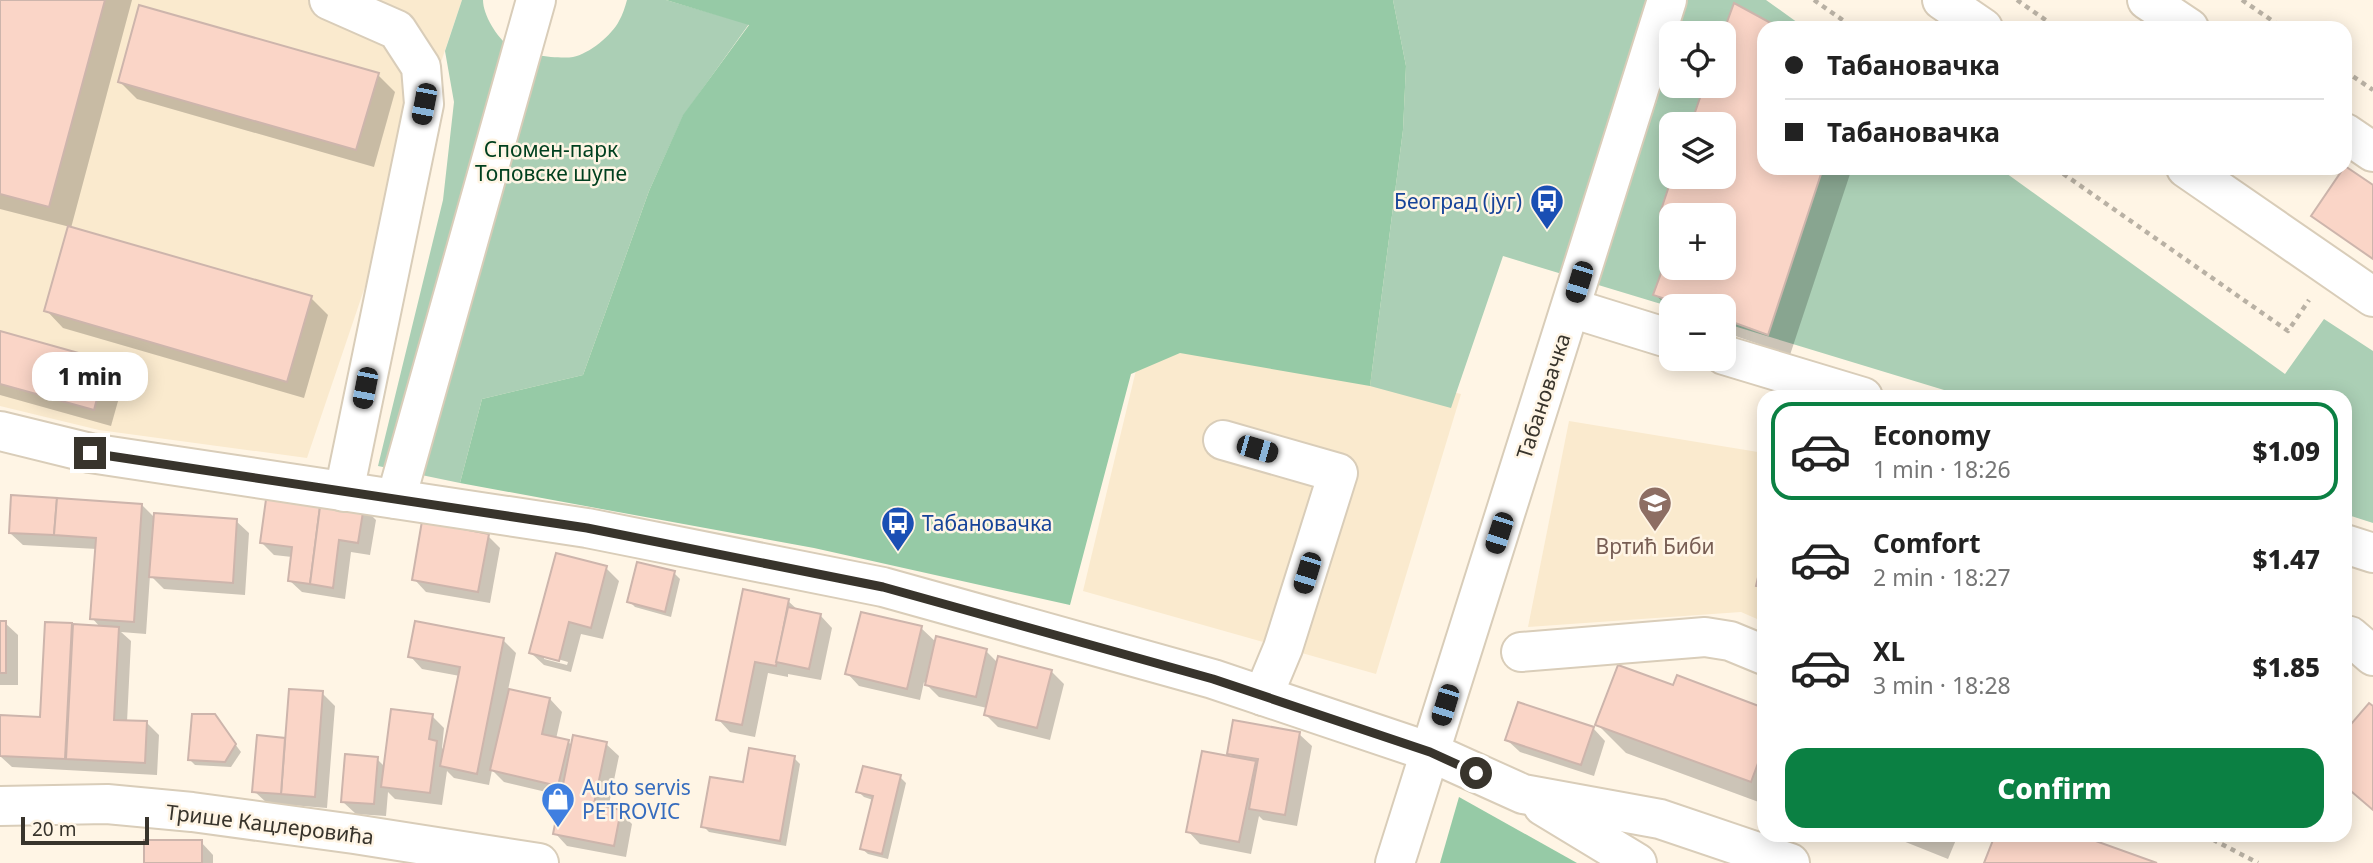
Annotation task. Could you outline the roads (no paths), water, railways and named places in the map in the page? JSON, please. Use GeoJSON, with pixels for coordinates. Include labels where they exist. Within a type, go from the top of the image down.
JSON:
{"type":"FeatureCollection","features":[{"type":"Feature","properties":{"kind":"street"},"geometry":{"type":"LineString","coordinates":[[328,0],[397,30],[421,67],[424,104],[344,492]]}},
{"type":"Feature","properties":{"kind":"street"},"geometry":{"type":"LineString","coordinates":[[396,499],[536,0]]}},
{"type":"Feature","properties":{"kind":"street","name":"Табановачка"},"geometry":{"type":"LineString","coordinates":[[1395,863],[1667,0]]}},
{"type":"Feature","properties":{"kind":"street"},"geometry":{"type":"LineString","coordinates":[[1942,0],[1973,21]]}},
{"type":"Feature","properties":{"kind":"street"},"geometry":{"type":"LineString","coordinates":[[2147,0],[2178,21]]}},
{"type":"Feature","properties":{"kind":"street"},"geometry":{"type":"LineString","coordinates":[[2352,138],[2373,152]]}},
{"type":"Feature","properties":{"kind":"street"},"geometry":{"type":"LineString","coordinates":[[2196,175],[2373,297]]}},
{"type":"Feature","properties":{"kind":"street"},"geometry":{"type":"LineString","coordinates":[[1571,308],[1659,335]]}},
{"type":"Feature","properties":{"kind":"street"},"geometry":{"type":"LineString","coordinates":[[1736,359],[1840,390]]}},
{"type":"Feature","properties":{"kind":"street"},"geometry":{"type":"LineString","coordinates":[[0,431],[90,453],[587,528],[883,587],[1213,679],[1430,752],[1522,794],[1637,863]]}},
{"type":"Feature","properties":{"kind":"street"},"geometry":{"type":"LineString","coordinates":[[1223,440],[1338,473],[1283,648],[1263,696]]}},
{"type":"Feature","properties":{"kind":"street"},"geometry":{"type":"LineString","coordinates":[[2352,546],[2373,553]]}},
{"type":"Feature","properties":{"kind":"street"},"geometry":{"type":"LineString","coordinates":[[1521,652],[1705,637],[1730,641],[1757,652]]}},
{"type":"Feature","properties":{"kind":"street"},"geometry":{"type":"LineString","coordinates":[[2352,638],[2373,656]]}},
{"type":"Feature","properties":{"kind":"street"},"geometry":{"type":"LineString","coordinates":[[1522,794],[1660,819],[1790,863]]}},
{"type":"Feature","properties":{"kind":"street","name":"Трише Кацлеровића"},"geometry":{"type":"LineString","coordinates":[[0,806],[107,804],[192,812],[539,863]]}},
{"type":"Feature","properties":{"kind":"place","name":"Београд (југ)"},"geometry":{"type":"Point","coordinates":[1547,231]}},
{"type":"Feature","properties":{"kind":"place","name":"Вртић Биби"},"geometry":{"type":"Point","coordinates":[1655,533]}},
{"type":"Feature","properties":{"kind":"place","name":"Табановачка"},"geometry":{"type":"Point","coordinates":[898,553]}},
{"type":"Feature","properties":{"kind":"place","name":"Auto servis PETROVIC"},"geometry":{"type":"Point","coordinates":[558,829]}},
{"type":"Feature","properties":{"kind":"park label","name":"Спомен-парк Топовске шупе"},"geometry":{"type":"Point","coordinates":[551,161]}}]}
